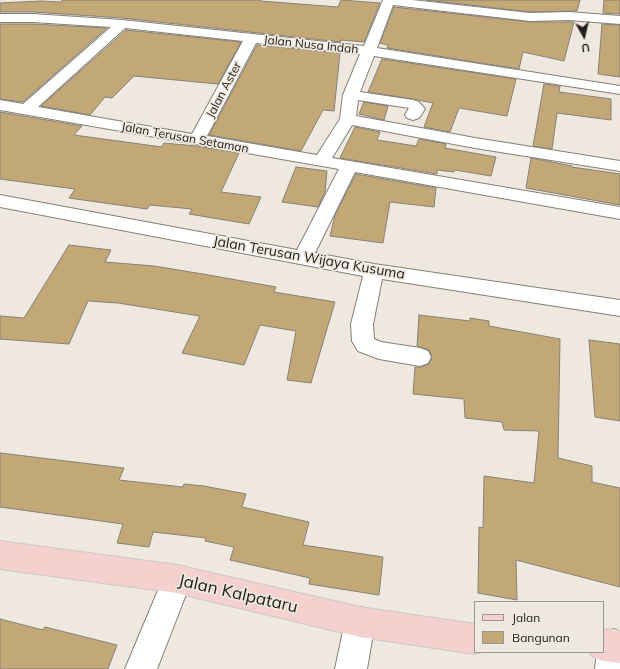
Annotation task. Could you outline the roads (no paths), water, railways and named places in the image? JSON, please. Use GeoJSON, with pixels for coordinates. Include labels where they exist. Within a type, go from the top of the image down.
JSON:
{"type":"FeatureCollection","features":[{"type":"Feature","properties":{"kind":"main road","name":"Jalan Kalpataru"},"geometry":{"type":"LineString","coordinates":[[0,555],[177,579],[360,622],[474,639]]}},
{"type":"Feature","properties":{"kind":"street"},"geometry":{"type":"LineString","coordinates":[[322,161],[348,119],[352,95],[388,1],[530,17],[568,16],[620,20]]}},
{"type":"Feature","properties":{"kind":"street","name":"Jalan Nusa Indah"},"geometry":{"type":"LineString","coordinates":[[0,18],[17,12],[368,51],[620,90]]}},
{"type":"Feature","properties":{"kind":"street"},"geometry":{"type":"LineString","coordinates":[[27,109],[122,24]]}},
{"type":"Feature","properties":{"kind":"street","name":"Jalan Aster"},"geometry":{"type":"LineString","coordinates":[[197,140],[251,39]]}},
{"type":"Feature","properties":{"kind":"street"},"geometry":{"type":"LineString","coordinates":[[352,95],[408,103],[414,105],[416,109],[413,115]]}},
{"type":"Feature","properties":{"kind":"street","name":"Jalan Terusan Setaman"},"geometry":{"type":"LineString","coordinates":[[0,105],[620,213]]}},
{"type":"Feature","properties":{"kind":"street"},"geometry":{"type":"LineString","coordinates":[[348,119],[476,143],[620,166]]}},
{"type":"Feature","properties":{"kind":"street"},"geometry":{"type":"LineString","coordinates":[[303,258],[349,166]]}},
{"type":"Feature","properties":{"kind":"street","name":"Jalan Terusan Wijaya Kusuma"},"geometry":{"type":"LineString","coordinates":[[0,201],[374,271],[620,308]]}},
{"type":"Feature","properties":{"kind":"street"},"geometry":{"type":"LineString","coordinates":[[374,271],[362,324],[363,341],[366,345],[379,350],[420,357]]}},
{"type":"Feature","properties":{"kind":"street"},"geometry":{"type":"LineString","coordinates":[[141,669],[177,579]]}},
{"type":"Feature","properties":{"kind":"street"},"geometry":{"type":"LineString","coordinates":[[351,669],[360,622]]}}]}
